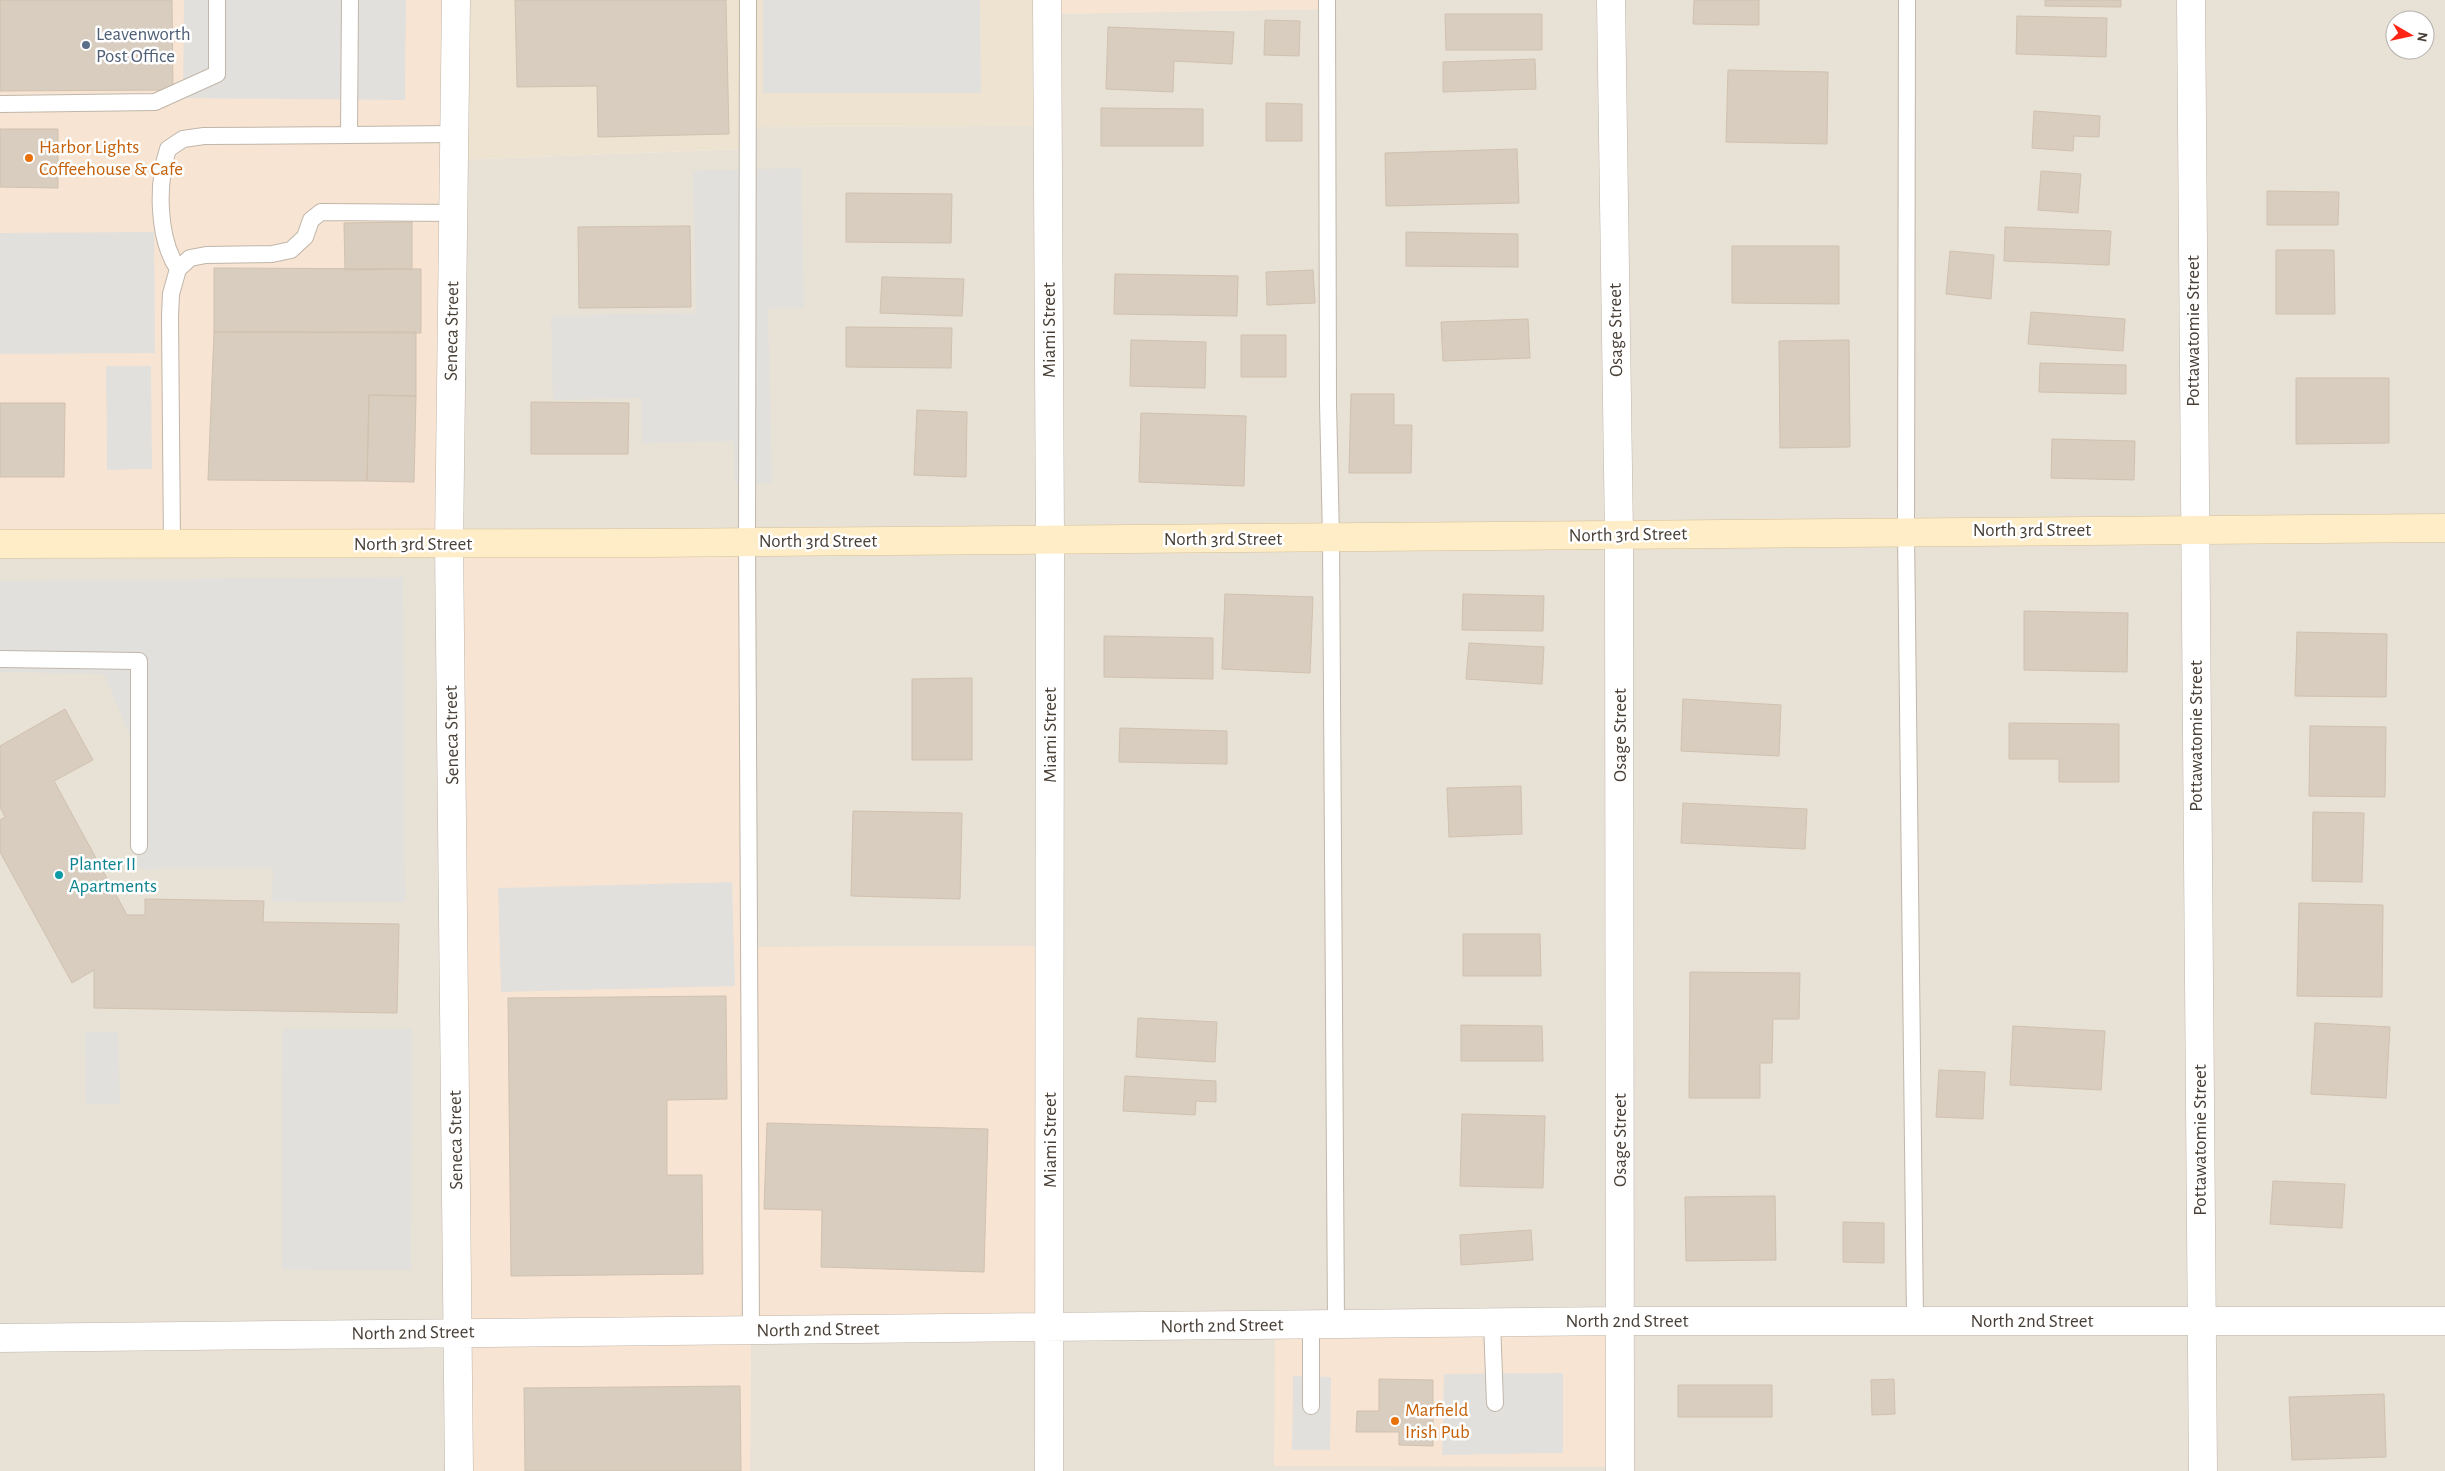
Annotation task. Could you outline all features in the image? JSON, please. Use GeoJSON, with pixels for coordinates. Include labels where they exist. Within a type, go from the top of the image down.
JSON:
{"type":"FeatureCollection","features":[{"type":"Feature","properties":{"kind":"street","name":"Seneca Street"},"geometry":{"type":"LineString","coordinates":[[456,0],[449,544],[459,1471]]}},
{"type":"Feature","properties":{"kind":"street","name":"Miami Street"},"geometry":{"type":"LineString","coordinates":[[1047,0],[1050,540],[1049,1471]]}},
{"type":"Feature","properties":{"kind":"street","name":"Osage Street"},"geometry":{"type":"LineString","coordinates":[[1611,0],[1620,536],[1620,1471]]}},
{"type":"Feature","properties":{"kind":"street","name":"Pottawatomie Street"},"geometry":{"type":"LineString","coordinates":[[2191,0],[2203,1471]]}},
{"type":"Feature","properties":{"kind":"street","name":"North 3rd Street"},"geometry":{"type":"LineString","coordinates":[[0,544],[449,544],[2445,528]]}},
{"type":"Feature","properties":{"kind":"street","name":"North 2nd Street"},"geometry":{"type":"LineString","coordinates":[[0,1338],[1620,1321],[2445,1321]]}},
{"type":"Feature","properties":{"kind":"lane"},"geometry":{"type":"LineString","coordinates":[[0,104],[155,102],[217,74],[217,0]]}},
{"type":"Feature","properties":{"kind":"lane"},"geometry":{"type":"LineString","coordinates":[[349,135],[350,0]]}},
{"type":"Feature","properties":{"kind":"lane"},"geometry":{"type":"LineString","coordinates":[[748,0],[747,542],[751,1330]]}},
{"type":"Feature","properties":{"kind":"lane"},"geometry":{"type":"LineString","coordinates":[[1311,1406],[1323,1324],[1331,538],[1328,402],[1327,0]]}},
{"type":"Feature","properties":{"kind":"lane"},"geometry":{"type":"LineString","coordinates":[[1908,0],[1906,531],[1915,1321]]}},
{"type":"Feature","properties":{"kind":"lane"},"geometry":{"type":"LineString","coordinates":[[178,269],[169,256],[164,235],[161,192],[163,166],[168,149],[183,139],[204,136],[454,134]]}},
{"type":"Feature","properties":{"kind":"lane"},"geometry":{"type":"LineString","coordinates":[[172,544],[170,316],[171,294],[178,269],[190,258],[206,255],[272,254],[291,250],[304,237],[311,220],[321,212],[454,213]]}},
{"type":"Feature","properties":{"kind":"lane"},"geometry":{"type":"LineString","coordinates":[[0,659],[139,661],[139,846]]}},
{"type":"Feature","properties":{"kind":"lane"},"geometry":{"type":"LineString","coordinates":[[1492,1322],[1494,1403]]}},
{"type":"Feature","properties":{"kind":"shaded area"},"geometry":{"type":"Polygon","coordinates":[[[0,0],[456,0],[449,543],[747,542],[749,947],[1050,946],[1050,1328],[751,1331],[750,1471],[459,1471],[449,544],[0,544],[0,0]]]}},
{"type":"Feature","properties":{"kind":"shaded area"},"geometry":{"type":"Polygon","coordinates":[[[184,0],[406,0],[405,100],[183,98],[184,0]]]}},
{"type":"Feature","properties":{"kind":"shaded area"},"geometry":{"type":"Polygon","coordinates":[[[456,0],[1047,0],[1048,126],[746,127],[745,149],[454,160],[456,0]]]}},
{"type":"Feature","properties":{"kind":"shaded area"},"geometry":{"type":"Polygon","coordinates":[[[763,0],[980,0],[981,93],[763,93],[763,0]]]}},
{"type":"Feature","properties":{"kind":"shaded area"},"geometry":{"type":"Polygon","coordinates":[[[1047,0],[1327,0],[1327,9],[1047,14],[1047,0]]]}},
{"type":"Feature","properties":{"kind":"shaded area"},"geometry":{"type":"Polygon","coordinates":[[[1327,0],[2445,0],[2445,1471],[750,1471],[751,1330],[1049,946],[749,947],[459,1471],[0,1471],[0,544],[454,160],[745,149],[746,127],[1048,126],[1047,14],[1327,9],[1327,0]]]}},
{"type":"Feature","properties":{"kind":"shaded area"},"geometry":{"type":"Polygon","coordinates":[[[801,168],[804,308],[768,309],[772,483],[735,484],[734,441],[642,443],[641,398],[553,400],[551,316],[696,313],[693,171],[801,168]]]}},
{"type":"Feature","properties":{"kind":"shaded area"},"geometry":{"type":"Polygon","coordinates":[[[154,232],[155,353],[0,354],[0,233],[154,232]]]}},
{"type":"Feature","properties":{"kind":"shaded area"},"geometry":{"type":"Polygon","coordinates":[[[106,366],[151,366],[152,469],[107,470],[106,366]]]}},
{"type":"Feature","properties":{"kind":"shaded area"},"geometry":{"type":"Polygon","coordinates":[[[403,577],[405,902],[272,901],[273,868],[138,869],[131,738],[104,674],[0,672],[0,581],[403,577]]]}},
{"type":"Feature","properties":{"kind":"shaded area"},"geometry":{"type":"Polygon","coordinates":[[[732,882],[735,986],[501,992],[498,888],[732,882]]]}},
{"type":"Feature","properties":{"kind":"shaded area"},"geometry":{"type":"Polygon","coordinates":[[[283,1029],[412,1029],[411,1270],[282,1269],[283,1029]]]}},
{"type":"Feature","properties":{"kind":"shaded area"},"geometry":{"type":"Polygon","coordinates":[[[85,1032],[118,1032],[120,1104],[86,1104],[85,1032]]]}},
{"type":"Feature","properties":{"kind":"shaded area"},"geometry":{"type":"Polygon","coordinates":[[[1620,1321],[1620,1467],[1274,1466],[1275,1325],[1620,1321]]]}},
{"type":"Feature","properties":{"kind":"shaded area"},"geometry":{"type":"Polygon","coordinates":[[[1563,1373],[1563,1453],[1442,1455],[1444,1374],[1563,1373]]]}},
{"type":"Feature","properties":{"kind":"shaded area"},"geometry":{"type":"Polygon","coordinates":[[[1293,1376],[1331,1377],[1330,1450],[1292,1450],[1293,1376]]]}},
{"type":"Feature","properties":{"kind":"building","name":"Leavenworth Post Office"},"geometry":{"type":"Polygon","coordinates":[[[0,0],[172,0],[173,90],[0,91],[0,0]]]}},
{"type":"Feature","properties":{"kind":"building"},"geometry":{"type":"Polygon","coordinates":[[[515,0],[726,0],[729,134],[598,137],[597,86],[517,87],[515,0]]]}},
{"type":"Feature","properties":{"kind":"building"},"geometry":{"type":"Polygon","coordinates":[[[1694,0],[1759,0],[1759,25],[1693,24],[1694,0]]]}},
{"type":"Feature","properties":{"kind":"building"},"geometry":{"type":"Polygon","coordinates":[[[2045,0],[2121,0],[2121,7],[2045,6],[2045,0]]]}},
{"type":"Feature","properties":{"kind":"building"},"geometry":{"type":"Polygon","coordinates":[[[1445,14],[1542,14],[1542,50],[1446,50],[1445,14]]]}},
{"type":"Feature","properties":{"kind":"building"},"geometry":{"type":"Polygon","coordinates":[[[2017,16],[2107,18],[2106,57],[2016,54],[2017,16]]]}},
{"type":"Feature","properties":{"kind":"building"},"geometry":{"type":"Polygon","coordinates":[[[1265,20],[1300,21],[1299,56],[1264,55],[1265,20]]]}},
{"type":"Feature","properties":{"kind":"building"},"geometry":{"type":"Polygon","coordinates":[[[1108,27],[1234,32],[1232,64],[1174,61],[1173,92],[1106,89],[1108,27]]]}},
{"type":"Feature","properties":{"kind":"building"},"geometry":{"type":"Polygon","coordinates":[[[1535,59],[1536,89],[1443,92],[1443,62],[1535,59]]]}},
{"type":"Feature","properties":{"kind":"building"},"geometry":{"type":"Polygon","coordinates":[[[1728,70],[1828,72],[1827,144],[1726,142],[1728,70]]]}},
{"type":"Feature","properties":{"kind":"building"},"geometry":{"type":"Polygon","coordinates":[[[1266,103],[1302,104],[1302,141],[1266,141],[1266,103]]]}},
{"type":"Feature","properties":{"kind":"building"},"geometry":{"type":"Polygon","coordinates":[[[1101,108],[1203,109],[1203,146],[1101,146],[1101,108]]]}},
{"type":"Feature","properties":{"kind":"building"},"geometry":{"type":"Polygon","coordinates":[[[2034,111],[2100,116],[2099,137],[2074,136],[2073,151],[2032,148],[2034,111]]]}},
{"type":"Feature","properties":{"kind":"building","name":"Harbor Lights Coffeehouse & Cafe"},"geometry":{"type":"Polygon","coordinates":[[[0,129],[58,129],[58,188],[0,187],[0,129]]]}},
{"type":"Feature","properties":{"kind":"building"},"geometry":{"type":"Polygon","coordinates":[[[1517,149],[1519,203],[1386,206],[1385,153],[1517,149]]]}},
{"type":"Feature","properties":{"kind":"building"},"geometry":{"type":"Polygon","coordinates":[[[2041,171],[2081,174],[2078,213],[2038,210],[2041,171]]]}},
{"type":"Feature","properties":{"kind":"building"},"geometry":{"type":"Polygon","coordinates":[[[2267,191],[2339,192],[2338,225],[2267,225],[2267,191]]]}},
{"type":"Feature","properties":{"kind":"building"},"geometry":{"type":"Polygon","coordinates":[[[846,193],[952,194],[951,243],[846,242],[846,193]]]}},
{"type":"Feature","properties":{"kind":"building"},"geometry":{"type":"Polygon","coordinates":[[[412,222],[412,269],[345,270],[344,223],[412,222]]]}},
{"type":"Feature","properties":{"kind":"building"},"geometry":{"type":"Polygon","coordinates":[[[690,226],[691,307],[579,308],[578,227],[690,226]]]}},
{"type":"Feature","properties":{"kind":"building"},"geometry":{"type":"Polygon","coordinates":[[[2005,227],[2111,231],[2109,265],[2004,261],[2005,227]]]}},
{"type":"Feature","properties":{"kind":"building"},"geometry":{"type":"Polygon","coordinates":[[[1406,232],[1518,234],[1518,267],[1406,266],[1406,232]]]}},
{"type":"Feature","properties":{"kind":"building"},"geometry":{"type":"Polygon","coordinates":[[[1732,246],[1839,246],[1839,304],[1732,303],[1732,246]]]}},
{"type":"Feature","properties":{"kind":"building"},"geometry":{"type":"Polygon","coordinates":[[[2276,250],[2334,250],[2335,314],[2276,314],[2276,250]]]}},
{"type":"Feature","properties":{"kind":"building"},"geometry":{"type":"Polygon","coordinates":[[[1950,251],[1994,255],[1991,299],[1946,294],[1950,251]]]}},
{"type":"Feature","properties":{"kind":"building"},"geometry":{"type":"Polygon","coordinates":[[[214,268],[421,269],[421,333],[214,332],[214,268]]]}},
{"type":"Feature","properties":{"kind":"building"},"geometry":{"type":"Polygon","coordinates":[[[1313,270],[1315,303],[1267,305],[1266,272],[1313,270]]]}},
{"type":"Feature","properties":{"kind":"building"},"geometry":{"type":"Polygon","coordinates":[[[1115,274],[1238,276],[1237,316],[1114,314],[1115,274]]]}},
{"type":"Feature","properties":{"kind":"building"},"geometry":{"type":"Polygon","coordinates":[[[882,277],[964,279],[962,316],[880,313],[882,277]]]}},
{"type":"Feature","properties":{"kind":"building"},"geometry":{"type":"Polygon","coordinates":[[[2031,312],[2125,319],[2123,351],[2028,344],[2031,312]]]}},
{"type":"Feature","properties":{"kind":"building"},"geometry":{"type":"Polygon","coordinates":[[[1528,319],[1530,358],[1443,361],[1441,322],[1528,319]]]}},
{"type":"Feature","properties":{"kind":"building"},"geometry":{"type":"Polygon","coordinates":[[[846,327],[952,328],[951,368],[846,367],[846,327]]]}},
{"type":"Feature","properties":{"kind":"building"},"geometry":{"type":"Polygon","coordinates":[[[214,332],[416,332],[416,396],[369,395],[367,481],[208,480],[214,332]]]}},
{"type":"Feature","properties":{"kind":"building"},"geometry":{"type":"Polygon","coordinates":[[[1241,335],[1286,335],[1286,377],[1241,377],[1241,335]]]}},
{"type":"Feature","properties":{"kind":"building"},"geometry":{"type":"Polygon","coordinates":[[[1131,340],[1206,342],[1205,388],[1130,386],[1131,340]]]}},
{"type":"Feature","properties":{"kind":"building"},"geometry":{"type":"Polygon","coordinates":[[[1849,340],[1850,447],[1780,448],[1779,341],[1849,340]]]}},
{"type":"Feature","properties":{"kind":"building"},"geometry":{"type":"Polygon","coordinates":[[[2040,363],[2126,365],[2126,394],[2039,392],[2040,363]]]}},
{"type":"Feature","properties":{"kind":"building"},"geometry":{"type":"Polygon","coordinates":[[[2296,378],[2389,378],[2389,443],[2296,444],[2296,378]]]}},
{"type":"Feature","properties":{"kind":"building"},"geometry":{"type":"Polygon","coordinates":[[[1351,394],[1394,394],[1394,425],[1412,425],[1411,473],[1349,473],[1351,394]]]}},
{"type":"Feature","properties":{"kind":"building"},"geometry":{"type":"Polygon","coordinates":[[[369,395],[416,396],[414,482],[367,481],[369,395]]]}},
{"type":"Feature","properties":{"kind":"building"},"geometry":{"type":"Polygon","coordinates":[[[531,402],[629,403],[628,454],[531,454],[531,402]]]}},
{"type":"Feature","properties":{"kind":"building"},"geometry":{"type":"Polygon","coordinates":[[[0,403],[65,403],[64,477],[0,477],[0,403]]]}},
{"type":"Feature","properties":{"kind":"building"},"geometry":{"type":"Polygon","coordinates":[[[917,410],[967,412],[966,477],[914,475],[917,410]]]}},
{"type":"Feature","properties":{"kind":"building"},"geometry":{"type":"Polygon","coordinates":[[[1141,413],[1246,416],[1244,486],[1139,482],[1141,413]]]}},
{"type":"Feature","properties":{"kind":"building"},"geometry":{"type":"Polygon","coordinates":[[[2052,439],[2135,441],[2134,480],[2051,478],[2052,439]]]}},
{"type":"Feature","properties":{"kind":"building"},"geometry":{"type":"Polygon","coordinates":[[[1225,594],[1313,597],[1310,673],[1222,669],[1225,594]]]}},
{"type":"Feature","properties":{"kind":"building"},"geometry":{"type":"Polygon","coordinates":[[[1463,594],[1544,596],[1543,631],[1462,630],[1463,594]]]}},
{"type":"Feature","properties":{"kind":"building"},"geometry":{"type":"Polygon","coordinates":[[[2024,611],[2128,613],[2127,672],[2024,670],[2024,611]]]}},
{"type":"Feature","properties":{"kind":"building"},"geometry":{"type":"Polygon","coordinates":[[[2297,632],[2387,634],[2386,697],[2295,696],[2297,632]]]}},
{"type":"Feature","properties":{"kind":"building"},"geometry":{"type":"Polygon","coordinates":[[[1104,636],[1213,638],[1213,679],[1104,677],[1104,636]]]}},
{"type":"Feature","properties":{"kind":"building"},"geometry":{"type":"Polygon","coordinates":[[[1469,643],[1544,647],[1542,684],[1466,679],[1469,643]]]}},
{"type":"Feature","properties":{"kind":"building"},"geometry":{"type":"Polygon","coordinates":[[[972,678],[972,760],[912,760],[912,679],[972,678]]]}},
{"type":"Feature","properties":{"kind":"building"},"geometry":{"type":"Polygon","coordinates":[[[1683,699],[1781,705],[1779,756],[1681,751],[1683,699]]]}},
{"type":"Feature","properties":{"kind":"building","name":"Planter II Apartments"},"geometry":{"type":"Polygon","coordinates":[[[65,709],[93,760],[54,781],[127,915],[145,915],[145,899],[264,901],[263,922],[399,924],[397,1013],[94,1008],[94,970],[72,983],[0,852],[0,820],[5,817],[0,807],[0,746],[65,709]]]}},
{"type":"Feature","properties":{"kind":"building"},"geometry":{"type":"Polygon","coordinates":[[[2009,723],[2119,724],[2119,782],[2059,782],[2059,759],[2009,759],[2009,723]]]}},
{"type":"Feature","properties":{"kind":"building"},"geometry":{"type":"Polygon","coordinates":[[[2310,726],[2386,727],[2385,797],[2309,796],[2310,726]]]}},
{"type":"Feature","properties":{"kind":"building"},"geometry":{"type":"Polygon","coordinates":[[[1120,728],[1227,731],[1227,764],[1119,762],[1120,728]]]}},
{"type":"Feature","properties":{"kind":"building"},"geometry":{"type":"Polygon","coordinates":[[[1521,786],[1522,834],[1449,837],[1447,788],[1521,786]]]}},
{"type":"Feature","properties":{"kind":"building"},"geometry":{"type":"Polygon","coordinates":[[[1683,803],[1807,809],[1805,849],[1681,843],[1683,803]]]}},
{"type":"Feature","properties":{"kind":"building"},"geometry":{"type":"Polygon","coordinates":[[[853,811],[962,813],[960,899],[851,896],[853,811]]]}},
{"type":"Feature","properties":{"kind":"building"},"geometry":{"type":"Polygon","coordinates":[[[2313,812],[2364,813],[2362,882],[2312,881],[2313,812]]]}},
{"type":"Feature","properties":{"kind":"building"},"geometry":{"type":"Polygon","coordinates":[[[2299,903],[2383,905],[2382,997],[2297,996],[2299,903]]]}},
{"type":"Feature","properties":{"kind":"building"},"geometry":{"type":"Polygon","coordinates":[[[1463,934],[1540,934],[1541,976],[1463,976],[1463,934]]]}},
{"type":"Feature","properties":{"kind":"building"},"geometry":{"type":"Polygon","coordinates":[[[1690,972],[1800,973],[1799,1019],[1773,1019],[1772,1063],[1760,1063],[1760,1098],[1689,1098],[1690,972]]]}},
{"type":"Feature","properties":{"kind":"building"},"geometry":{"type":"Polygon","coordinates":[[[726,996],[727,1099],[667,1100],[667,1175],[702,1175],[703,1274],[511,1276],[508,998],[726,996]]]}},
{"type":"Feature","properties":{"kind":"building"},"geometry":{"type":"Polygon","coordinates":[[[1138,1018],[1217,1022],[1215,1062],[1136,1057],[1138,1018]]]}},
{"type":"Feature","properties":{"kind":"building"},"geometry":{"type":"Polygon","coordinates":[[[2315,1023],[2390,1027],[2386,1098],[2311,1094],[2315,1023]]]}},
{"type":"Feature","properties":{"kind":"building"},"geometry":{"type":"Polygon","coordinates":[[[1461,1025],[1542,1026],[1543,1061],[1461,1061],[1461,1025]]]}},
{"type":"Feature","properties":{"kind":"building"},"geometry":{"type":"Polygon","coordinates":[[[2013,1026],[2105,1031],[2101,1090],[2010,1085],[2013,1026]]]}},
{"type":"Feature","properties":{"kind":"building"},"geometry":{"type":"Polygon","coordinates":[[[1939,1070],[1985,1072],[1983,1119],[1936,1117],[1939,1070]]]}},
{"type":"Feature","properties":{"kind":"building"},"geometry":{"type":"Polygon","coordinates":[[[1125,1076],[1216,1081],[1216,1102],[1196,1101],[1195,1115],[1123,1111],[1125,1076]]]}},
{"type":"Feature","properties":{"kind":"building"},"geometry":{"type":"Polygon","coordinates":[[[1462,1114],[1545,1116],[1543,1188],[1460,1186],[1462,1114]]]}},
{"type":"Feature","properties":{"kind":"building"},"geometry":{"type":"Polygon","coordinates":[[[767,1123],[988,1129],[984,1272],[821,1267],[822,1210],[764,1209],[767,1123]]]}},
{"type":"Feature","properties":{"kind":"building"},"geometry":{"type":"Polygon","coordinates":[[[2273,1181],[2345,1184],[2342,1228],[2270,1224],[2273,1181]]]}},
{"type":"Feature","properties":{"kind":"building"},"geometry":{"type":"Polygon","coordinates":[[[1775,1196],[1776,1260],[1686,1261],[1685,1197],[1775,1196]]]}},
{"type":"Feature","properties":{"kind":"building"},"geometry":{"type":"Polygon","coordinates":[[[1843,1222],[1884,1223],[1884,1263],[1843,1262],[1843,1222]]]}},
{"type":"Feature","properties":{"kind":"building"},"geometry":{"type":"Polygon","coordinates":[[[1531,1230],[1533,1260],[1461,1265],[1460,1235],[1531,1230]]]}},
{"type":"Feature","properties":{"kind":"building","name":"Marfield Irish Pub"},"geometry":{"type":"Polygon","coordinates":[[[1379,1379],[1433,1380],[1433,1446],[1399,1445],[1399,1432],[1356,1432],[1357,1411],[1379,1411],[1379,1379]]]}},
{"type":"Feature","properties":{"kind":"building"},"geometry":{"type":"Polygon","coordinates":[[[1894,1379],[1895,1414],[1872,1415],[1871,1380],[1894,1379]]]}},
{"type":"Feature","properties":{"kind":"building"},"geometry":{"type":"Polygon","coordinates":[[[1678,1385],[1772,1385],[1772,1417],[1678,1417],[1678,1385]]]}},
{"type":"Feature","properties":{"kind":"building"},"geometry":{"type":"Polygon","coordinates":[[[740,1386],[741,1471],[525,1471],[524,1388],[740,1386]]]}},
{"type":"Feature","properties":{"kind":"building"},"geometry":{"type":"Polygon","coordinates":[[[2384,1394],[2386,1457],[2292,1460],[2289,1397],[2384,1394]]]}},
{"type":"Feature","properties":{"kind":"place","name":"Leavenworth Post Office"},"geometry":{"type":"Point","coordinates":[86,45]}},
{"type":"Feature","properties":{"kind":"place","name":"Harbor Lights Coffeehouse & Cafe"},"geometry":{"type":"Point","coordinates":[29,158]}},
{"type":"Feature","properties":{"kind":"place","name":"Planter II Apartments"},"geometry":{"type":"Point","coordinates":[59,875]}},
{"type":"Feature","properties":{"kind":"place","name":"Marfield Irish Pub"},"geometry":{"type":"Point","coordinates":[1395,1421]}}]}
